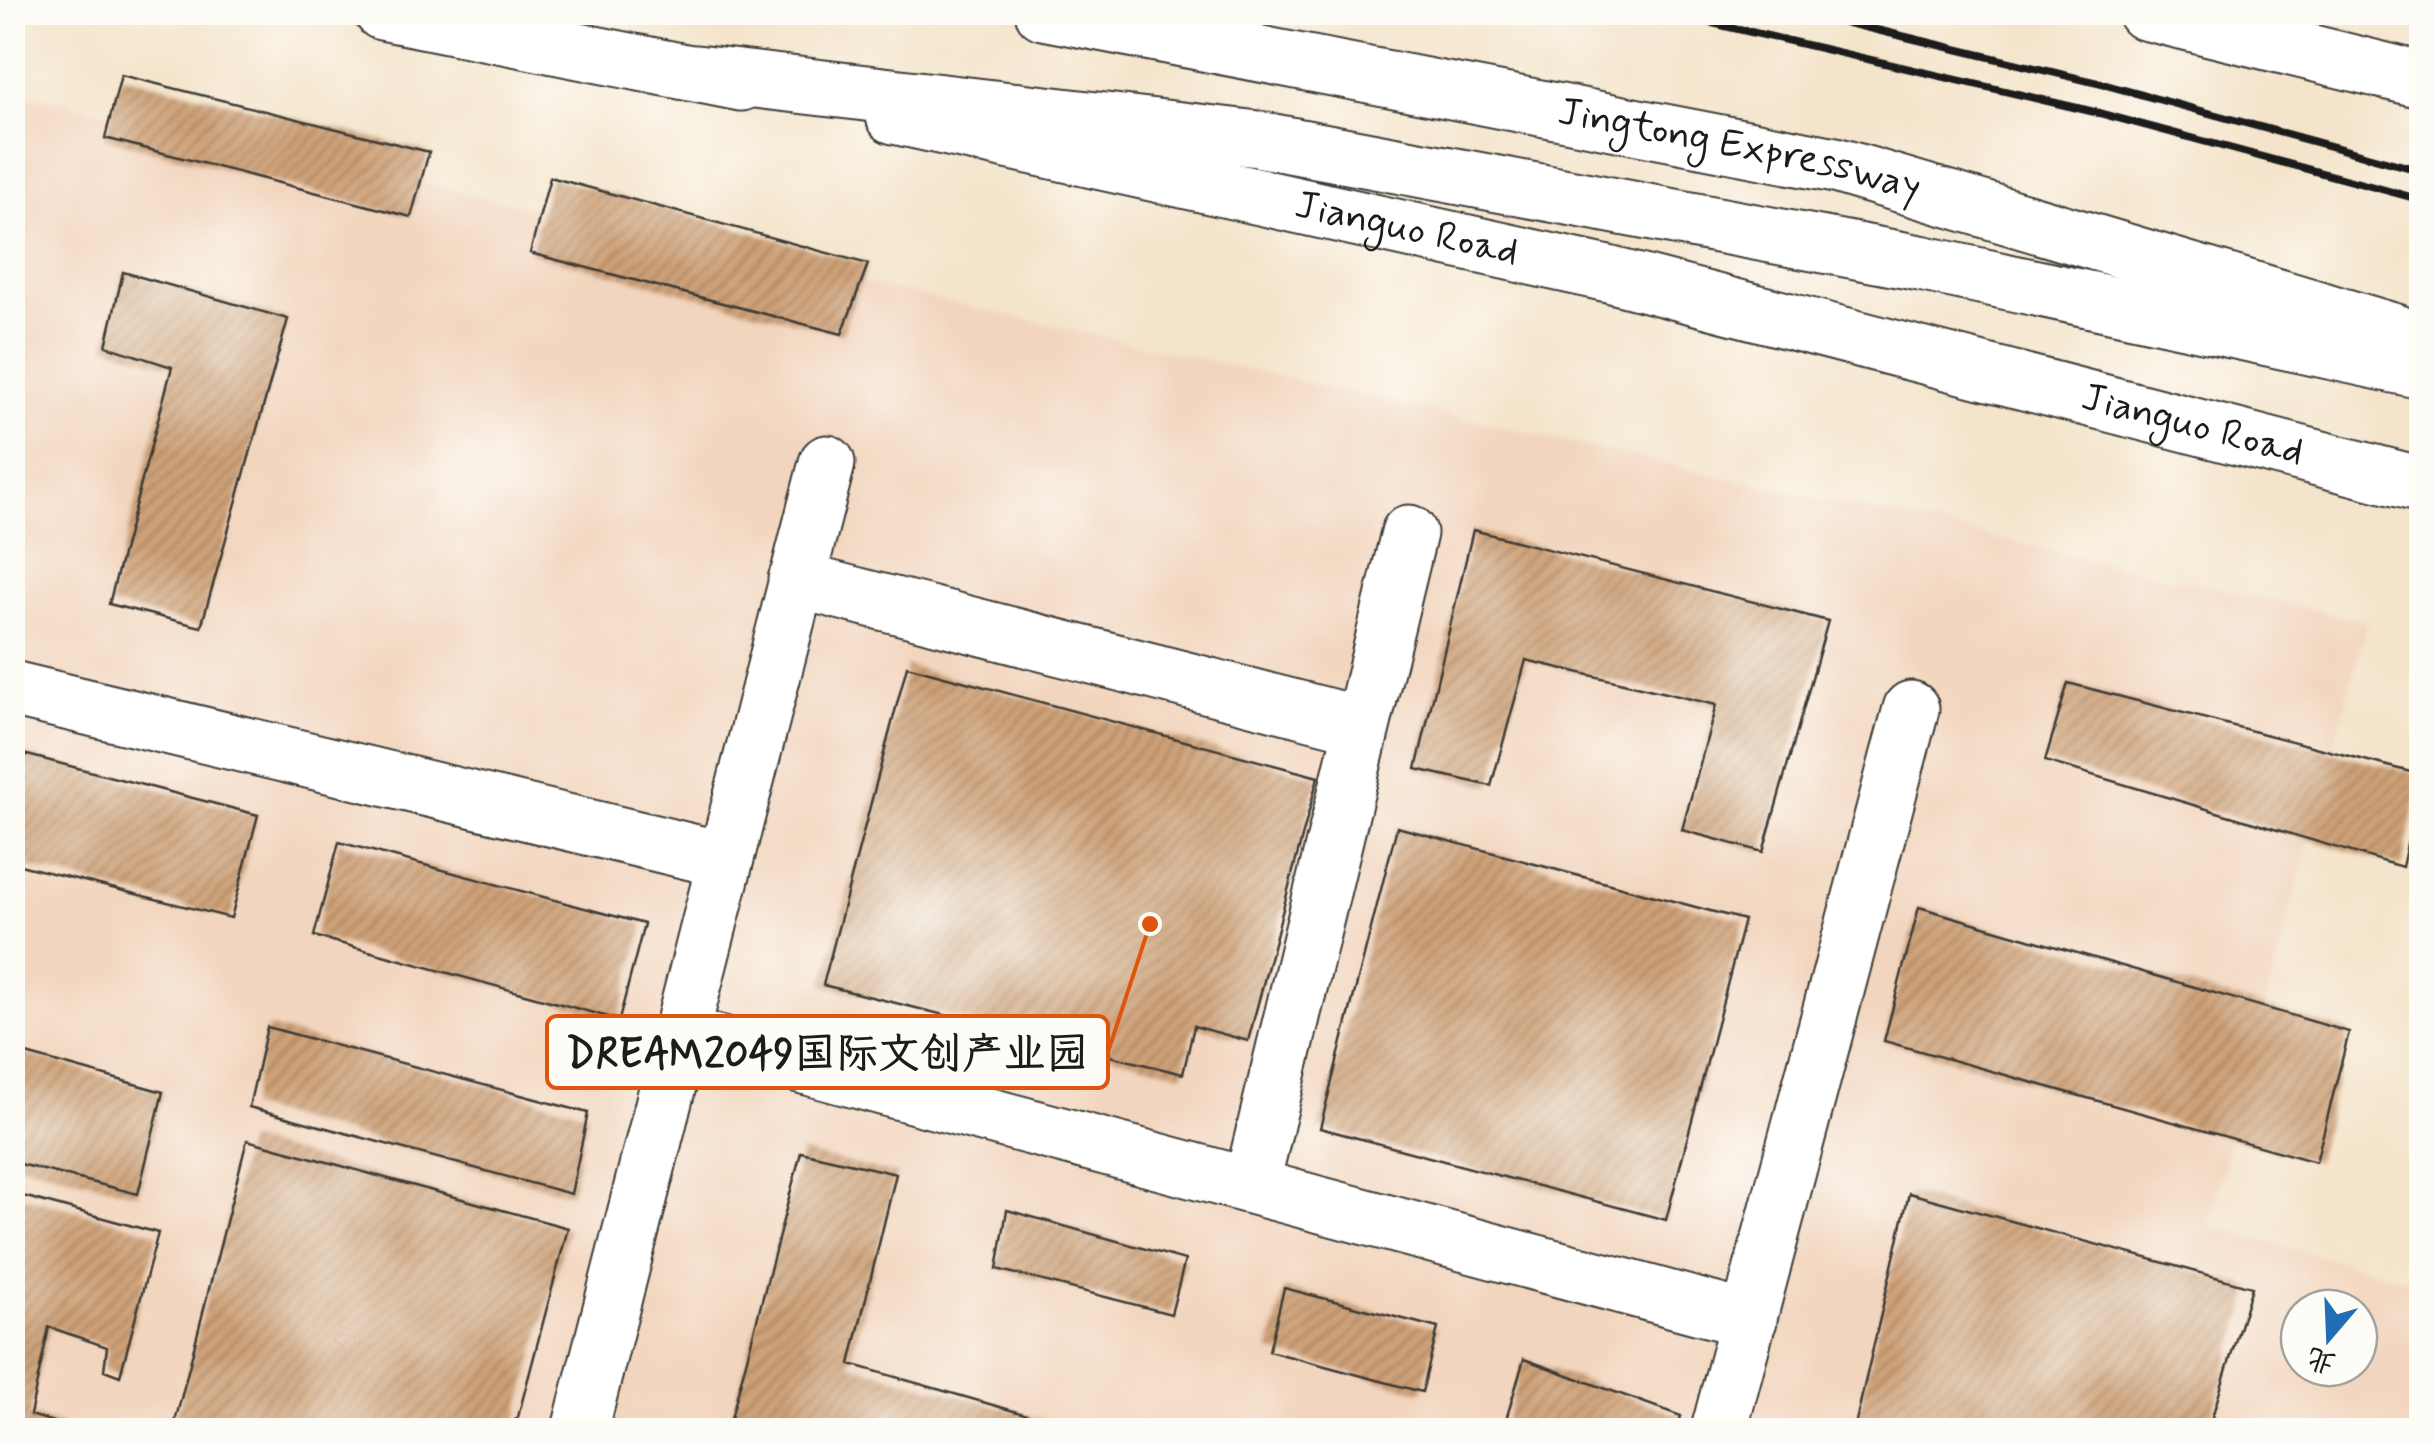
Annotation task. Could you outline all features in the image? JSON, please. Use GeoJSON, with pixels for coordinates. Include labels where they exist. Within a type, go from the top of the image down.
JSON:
{"type":"FeatureCollection","features":[{"type":"Feature","properties":{"kind":"main road","name":"Jianguo Road"},"geometry":{"type":"LineString","coordinates":[[382,12],[696,72],[1608,274],[2422,485]]}},
{"type":"Feature","properties":{"kind":"main road","name":"Jingtong Expressway"},"geometry":{"type":"LineString","coordinates":[[1043,12],[1835,165],[2422,340]]}},
{"type":"Feature","properties":{"kind":"main road"},"geometry":{"type":"LineString","coordinates":[[2145,12],[2422,78]]}},
{"type":"Feature","properties":{"kind":"main road"},"geometry":{"type":"LineString","coordinates":[[2237,12],[2422,78]]}},
{"type":"Feature","properties":{"kind":"main road"},"geometry":{"type":"LineString","coordinates":[[696,72],[1258,140],[1920,263],[2422,371]]}},
{"type":"Feature","properties":{"kind":"main road"},"geometry":{"type":"LineString","coordinates":[[580,1430],[826,462]]}},
{"type":"Feature","properties":{"kind":"main road"},"geometry":{"type":"LineString","coordinates":[[1251,1186],[1409,534]]}},
{"type":"Feature","properties":{"kind":"main road"},"geometry":{"type":"LineString","coordinates":[[796,580],[1362,726]]}},
{"type":"Feature","properties":{"kind":"main road"},"geometry":{"type":"LineString","coordinates":[[12,689],[725,860]]}},
{"type":"Feature","properties":{"kind":"main road"},"geometry":{"type":"LineString","coordinates":[[1720,1430],[1911,709]]}},
{"type":"Feature","properties":{"kind":"main road"},"geometry":{"type":"LineString","coordinates":[[680,1033],[1749,1320]]}},
{"type":"Feature","properties":{"kind":"shaded area"},"geometry":{"type":"Polygon","coordinates":[[[13,91],[2367,622],[2208,1225],[2421,1284],[2421,1430],[13,1430],[13,91]]]}},
{"type":"Feature","properties":{"kind":"building"},"geometry":{"type":"Polygon","coordinates":[[[121,75],[429,152],[411,217],[105,138],[121,75]]]}},
{"type":"Feature","properties":{"kind":"building"},"geometry":{"type":"Polygon","coordinates":[[[550,177],[868,264],[842,334],[530,253],[550,177]]]}},
{"type":"Feature","properties":{"kind":"building"},"geometry":{"type":"Polygon","coordinates":[[[123,272],[288,319],[201,627],[109,604],[172,367],[106,346],[123,272]]]}},
{"type":"Feature","properties":{"kind":"building"},"geometry":{"type":"Polygon","coordinates":[[[1473,530],[1828,621],[1763,852],[1682,830],[1716,705],[1526,660],[1491,786],[1416,769],[1473,530]]]}},
{"type":"Feature","properties":{"kind":"building"},"geometry":{"type":"Polygon","coordinates":[[[907,666],[1318,777],[1248,1041],[1194,1026],[1183,1074],[823,985],[907,666]]]}},
{"type":"Feature","properties":{"kind":"building"},"geometry":{"type":"Polygon","coordinates":[[[2068,683],[2422,775],[2402,867],[2045,761],[2068,683]]]}},
{"type":"Feature","properties":{"kind":"building"},"geometry":{"type":"Polygon","coordinates":[[[12,751],[258,815],[231,918],[12,863],[12,751]]]}},
{"type":"Feature","properties":{"kind":"building"},"geometry":{"type":"Polygon","coordinates":[[[1397,827],[1744,920],[1666,1220],[1320,1128],[1397,827]]]}},
{"type":"Feature","properties":{"kind":"building"},"geometry":{"type":"Polygon","coordinates":[[[339,842],[644,924],[619,1020],[314,936],[339,842]]]}},
{"type":"Feature","properties":{"kind":"building"},"geometry":{"type":"Polygon","coordinates":[[[1919,907],[2349,1032],[2316,1162],[1884,1041],[1919,907]]]}},
{"type":"Feature","properties":{"kind":"building"},"geometry":{"type":"Polygon","coordinates":[[[267,1027],[588,1113],[571,1194],[249,1107],[267,1027]]]}},
{"type":"Feature","properties":{"kind":"building"},"geometry":{"type":"Polygon","coordinates":[[[12,1050],[163,1092],[138,1194],[12,1162],[12,1050]]]}},
{"type":"Feature","properties":{"kind":"building"},"geometry":{"type":"Polygon","coordinates":[[[247,1140],[568,1228],[518,1417],[506,1430],[173,1430],[247,1140]]]}},
{"type":"Feature","properties":{"kind":"building"},"geometry":{"type":"Polygon","coordinates":[[[801,1152],[896,1174],[850,1364],[1080,1430],[728,1430],[801,1152]]]}},
{"type":"Feature","properties":{"kind":"building"},"geometry":{"type":"Polygon","coordinates":[[[12,1193],[158,1233],[120,1376],[104,1370],[107,1347],[49,1327],[30,1415],[80,1430],[12,1430],[12,1193]]]}},
{"type":"Feature","properties":{"kind":"building"},"geometry":{"type":"Polygon","coordinates":[[[1909,1193],[2252,1287],[2208,1430],[1854,1430],[1909,1193]]]}},
{"type":"Feature","properties":{"kind":"building"},"geometry":{"type":"Polygon","coordinates":[[[1007,1210],[1185,1260],[1171,1314],[997,1269],[1007,1210]]]}},
{"type":"Feature","properties":{"kind":"building"},"geometry":{"type":"Polygon","coordinates":[[[1284,1288],[1438,1328],[1422,1392],[1269,1351],[1284,1288]]]}},
{"type":"Feature","properties":{"kind":"building"},"geometry":{"type":"Polygon","coordinates":[[[1524,1359],[1681,1416],[1677,1430],[1503,1430],[1524,1359]]]}},
{"type":"Feature","properties":{"kind":"railway"},"geometry":{"type":"LineString","coordinates":[[1665,12],[2099,113],[2422,200]]}},
{"type":"Feature","properties":{"kind":"railway"},"geometry":{"type":"LineString","coordinates":[[1802,12],[2106,85],[2422,171]]}},
{"type":"Feature","properties":{"kind":"place","name":"DREAM2049国际文创产业园"},"geometry":{"type":"Point","coordinates":[1150,924]}}]}
